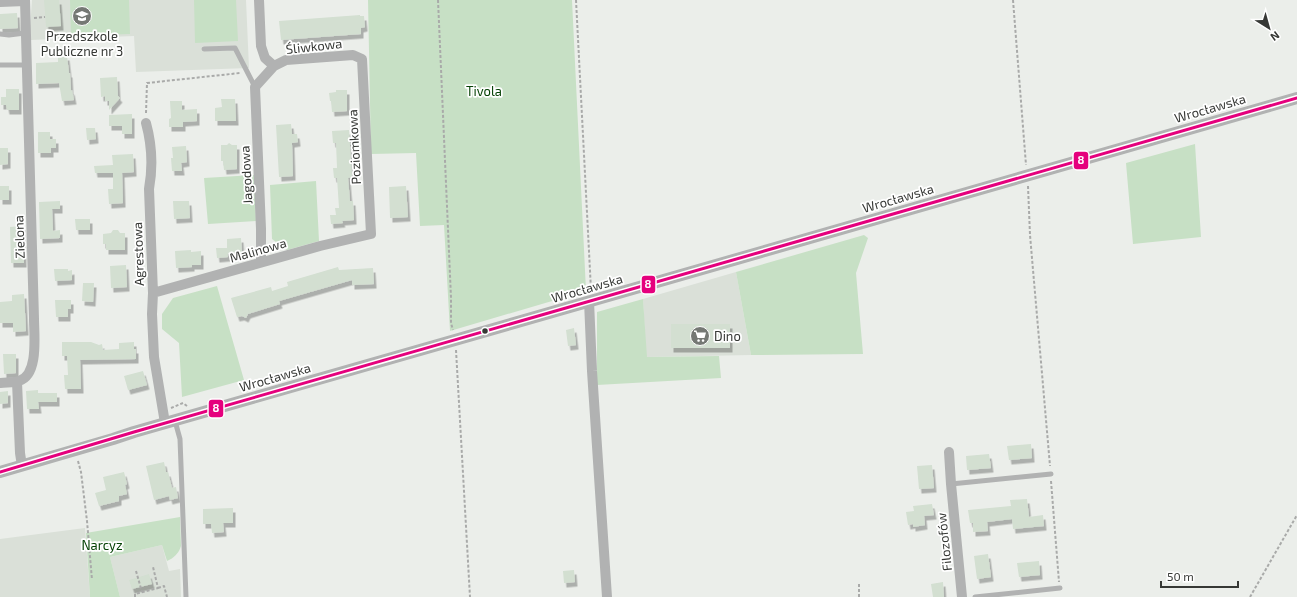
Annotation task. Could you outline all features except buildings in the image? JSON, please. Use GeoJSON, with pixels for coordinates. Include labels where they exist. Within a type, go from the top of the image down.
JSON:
{"type":"FeatureCollection","features":[{"type":"Feature","properties":{"kind":"street"},"geometry":{"type":"LineString","coordinates":[[259,0],[261,46],[265,58],[274,66]]}},
{"type":"Feature","properties":{"kind":"street"},"geometry":{"type":"LineString","coordinates":[[0,2],[25,1]]}},
{"type":"Feature","properties":{"kind":"street","name":"Zielona"},"geometry":{"type":"LineString","coordinates":[[17,382],[22,380],[29,373],[32,366],[34,352],[34,304],[25,1]]}},
{"type":"Feature","properties":{"kind":"street","name":"Śliwkowa"},"geometry":{"type":"LineString","coordinates":[[255,87],[274,66],[286,60],[353,56],[362,59]]}},
{"type":"Feature","properties":{"kind":"street","name":"Poziomkowa"},"geometry":{"type":"LineString","coordinates":[[362,59],[371,234]]}},
{"type":"Feature","properties":{"kind":"street","name":"Jagodowa"},"geometry":{"type":"LineString","coordinates":[[255,87],[261,262]]}},
{"type":"Feature","properties":{"kind":"street","name":"Wrocławska"},"geometry":{"type":"LineString","coordinates":[[0,472],[1297,98]]}},
{"type":"Feature","properties":{"kind":"street","name":"Agrestowa"},"geometry":{"type":"LineString","coordinates":[[146,123],[151,141],[152,173],[149,197],[154,357],[170,422]]}},
{"type":"Feature","properties":{"kind":"street","name":"Malinowa"},"geometry":{"type":"LineString","coordinates":[[153,293],[320,246],[371,234]]}},
{"type":"Feature","properties":{"kind":"street"},"geometry":{"type":"LineString","coordinates":[[590,301],[593,387],[607,597]]}},
{"type":"Feature","properties":{"kind":"street"},"geometry":{"type":"LineString","coordinates":[[0,383],[17,382],[22,466]]}},
{"type":"Feature","properties":{"kind":"street","name":"Filozofów"},"geometry":{"type":"LineString","coordinates":[[949,452],[962,597]]}},
{"type":"Feature","properties":{"kind":"lane"},"geometry":{"type":"LineString","coordinates":[[0,34],[9,35],[25,33]]}},
{"type":"Feature","properties":{"kind":"lane"},"geometry":{"type":"LineString","coordinates":[[204,49],[235,48],[255,87]]}},
{"type":"Feature","properties":{"kind":"lane"},"geometry":{"type":"LineString","coordinates":[[0,65],[26,65]]}},
{"type":"Feature","properties":{"kind":"lane"},"geometry":{"type":"LineString","coordinates":[[170,422],[180,440],[186,597]]}},
{"type":"Feature","properties":{"kind":"lane"},"geometry":{"type":"LineString","coordinates":[[951,484],[1051,474]]}},
{"type":"Feature","properties":{"kind":"lane"},"geometry":{"type":"LineString","coordinates":[[975,597],[1060,588]]}},
{"type":"Feature","properties":{"kind":"path"},"geometry":{"type":"LineString","coordinates":[[438,0],[451,323],[455,340],[470,597]]}},
{"type":"Feature","properties":{"kind":"path"},"geometry":{"type":"LineString","coordinates":[[576,0],[591,286],[590,301]]}},
{"type":"Feature","properties":{"kind":"path"},"geometry":{"type":"LineString","coordinates":[[1013,0],[1029,192],[1030,235],[1060,588]]}},
{"type":"Feature","properties":{"kind":"path"},"geometry":{"type":"LineString","coordinates":[[30,18],[45,17]]}},
{"type":"Feature","properties":{"kind":"path"},"geometry":{"type":"LineString","coordinates":[[146,123],[147,83],[247,72]]}},
{"type":"Feature","properties":{"kind":"path"},"geometry":{"type":"LineString","coordinates":[[75,450],[82,479],[92,580]]}},
{"type":"Feature","properties":{"kind":"path"},"geometry":{"type":"LineString","coordinates":[[1250,597],[1297,515]]}},
{"type":"Feature","properties":{"kind":"path"},"geometry":{"type":"LineString","coordinates":[[153,567],[158,588]]}},
{"type":"Feature","properties":{"kind":"path"},"geometry":{"type":"LineString","coordinates":[[136,571],[142,592]]}},
{"type":"Feature","properties":{"kind":"path"},"geometry":{"type":"LineString","coordinates":[[859,584],[860,597]]}},
{"type":"Feature","properties":{"kind":"path"},"geometry":{"type":"LineString","coordinates":[[136,597],[135,594],[164,586],[167,597]]}},
{"type":"Feature","properties":{"kind":"shaded area"},"geometry":{"type":"Polygon","coordinates":[[[32,0],[246,0],[249,68],[136,72],[134,36],[31,40],[30,29],[32,0]]]}},
{"type":"Feature","properties":{"kind":"shaded area"},"geometry":{"type":"Polygon","coordinates":[[[736,272],[751,355],[646,357],[643,299],[736,272]]]}},
{"type":"Feature","properties":{"kind":"shaded area"},"geometry":{"type":"Polygon","coordinates":[[[85,528],[90,597],[0,597],[0,539],[85,528]]]}},
{"type":"Feature","properties":{"kind":"shaded area"},"geometry":{"type":"Polygon","coordinates":[[[162,545],[169,571],[180,569],[181,597],[120,597],[110,557],[162,545]]]}},
{"type":"Feature","properties":{"kind":"green space"},"geometry":{"type":"Polygon","coordinates":[[[70,0],[129,0],[130,34],[71,36],[70,0]]]}},
{"type":"Feature","properties":{"kind":"green space"},"geometry":{"type":"Polygon","coordinates":[[[194,0],[236,0],[238,41],[195,43],[194,0]]]}},
{"type":"Feature","properties":{"kind":"green space","name":"Tivola"},"geometry":{"type":"Polygon","coordinates":[[[368,0],[572,0],[586,291],[450,331],[444,225],[420,226],[416,153],[371,154],[368,0]]]}},
{"type":"Feature","properties":{"kind":"green space"},"geometry":{"type":"Polygon","coordinates":[[[1195,144],[1201,237],[1133,244],[1126,163],[1195,144]]]}},
{"type":"Feature","properties":{"kind":"green space"},"geometry":{"type":"Polygon","coordinates":[[[254,175],[256,221],[208,224],[204,178],[254,175]]]}},
{"type":"Feature","properties":{"kind":"green space"},"geometry":{"type":"Polygon","coordinates":[[[316,181],[319,241],[287,250],[272,239],[270,185],[316,181]]]}},
{"type":"Feature","properties":{"kind":"green space"},"geometry":{"type":"Polygon","coordinates":[[[864,235],[868,238],[856,273],[863,354],[751,355],[736,272],[864,235]]]}},
{"type":"Feature","properties":{"kind":"green space"},"geometry":{"type":"Polygon","coordinates":[[[217,286],[244,380],[182,397],[179,343],[162,329],[162,314],[173,298],[217,286]]]}},
{"type":"Feature","properties":{"kind":"green space"},"geometry":{"type":"Polygon","coordinates":[[[643,299],[647,357],[719,356],[721,378],[597,385],[597,312],[643,299]]]}},
{"type":"Feature","properties":{"kind":"green space","name":"Narcyz"},"geometry":{"type":"Polygon","coordinates":[[[180,517],[181,546],[178,553],[174,557],[167,561],[162,545],[110,557],[120,597],[90,597],[86,533],[180,517]]]}},
{"type":"Feature","properties":{"kind":"transit line","name":"8"},"geometry":{"type":"LineString","coordinates":[[0,472],[134,432],[1297,98]]}},
{"type":"Feature","properties":{"kind":"place","name":"Przedszkole Publiczne nr 3"},"geometry":{"type":"Point","coordinates":[82,16]}},
{"type":"Feature","properties":{"kind":"place","name":"Dino"},"geometry":{"type":"Point","coordinates":[700,336]}}]}
